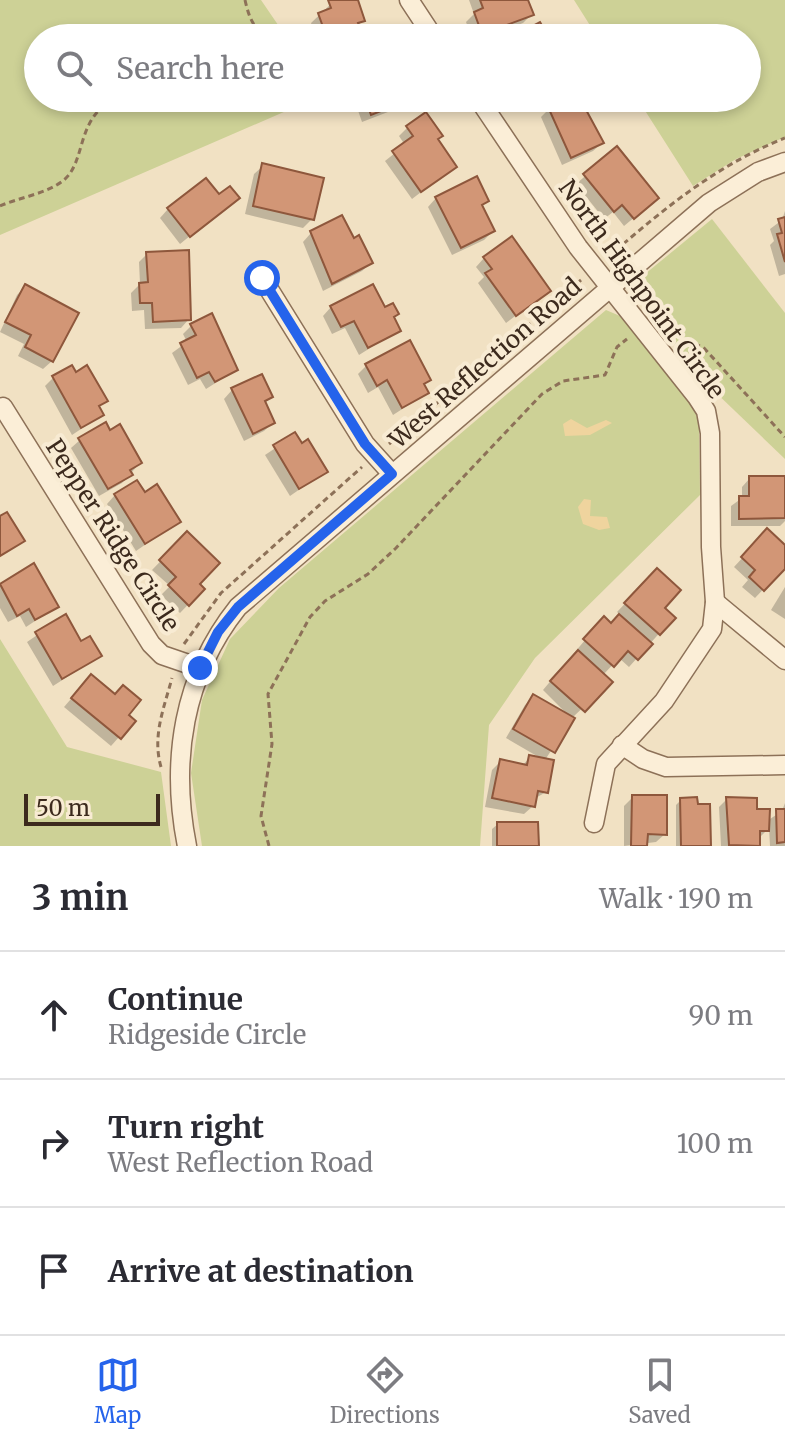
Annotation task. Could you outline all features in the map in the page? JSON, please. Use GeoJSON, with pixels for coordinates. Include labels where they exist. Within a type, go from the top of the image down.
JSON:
{"type":"FeatureCollection","features":[{"type":"Feature","properties":{"kind":"street"},"geometry":{"type":"LineString","coordinates":[[409,0],[425,24]]}},
{"type":"Feature","properties":{"kind":"street","name":"North Highpoint Circle"},"geometry":{"type":"LineString","coordinates":[[487,112],[578,247],[706,411],[710,433],[715,602],[712,629],[664,701],[606,764],[594,823]]}},
{"type":"Feature","properties":{"kind":"street","name":"West Reflection Road"},"geometry":{"type":"LineString","coordinates":[[187,846],[181,816],[181,742],[200,668],[218,632],[238,607],[709,203],[758,172],[785,162]]}},
{"type":"Feature","properties":{"kind":"street"},"geometry":{"type":"LineString","coordinates":[[262,278],[365,444],[392,474]]}},
{"type":"Feature","properties":{"kind":"street","name":"Pepper Ridge Circle"},"geometry":{"type":"LineString","coordinates":[[3,407],[151,644],[162,655],[200,668]]}},
{"type":"Feature","properties":{"kind":"street"},"geometry":{"type":"LineString","coordinates":[[715,602],[785,660]]}},
{"type":"Feature","properties":{"kind":"street"},"geometry":{"type":"LineString","coordinates":[[622,745],[643,759],[666,767],[785,765]]}},
{"type":"Feature","properties":{"kind":"path"},"geometry":{"type":"LineString","coordinates":[[245,0],[254,24]]}},
{"type":"Feature","properties":{"kind":"path"},"geometry":{"type":"LineString","coordinates":[[0,206],[51,188],[66,179],[83,134],[97,112]]}},
{"type":"Feature","properties":{"kind":"path"},"geometry":{"type":"LineString","coordinates":[[269,846],[261,816],[272,744],[268,694],[310,617],[325,601],[368,574],[396,548],[542,394],[563,381],[594,379],[605,375],[617,347],[656,317],[668,319],[683,338],[704,348],[785,437]]}},
{"type":"Feature","properties":{"kind":"green space"},"geometry":{"type":"Polygon","coordinates":[[[0,0],[261,0],[277,24],[24,24],[24,112],[284,112],[0,235],[0,0]]]}},
{"type":"Feature","properties":{"kind":"green space"},"geometry":{"type":"Polygon","coordinates":[[[574,0],[785,0],[785,137],[736,159],[693,186],[646,112],[761,112],[761,24],[589,24],[574,0]]]}},
{"type":"Feature","properties":{"kind":"green space"},"geometry":{"type":"Polygon","coordinates":[[[712,219],[785,313],[785,459],[711,388],[635,297],[639,279],[712,219]]]}},
{"type":"Feature","properties":{"kind":"green space"},"geometry":{"type":"Polygon","coordinates":[[[606,310],[620,316],[694,407],[699,425],[700,495],[535,658],[489,725],[480,846],[202,846],[191,773],[202,700],[230,639],[279,588],[606,310]]]}},
{"type":"Feature","properties":{"kind":"green space"},"geometry":{"type":"Polygon","coordinates":[[[0,639],[67,747],[161,772],[171,846],[0,846],[0,639]]]}},
{"type":"Feature","properties":{"kind":"sand"},"geometry":{"type":"Polygon","coordinates":[[[571,419],[587,428],[606,420],[612,423],[590,435],[565,436],[563,424],[571,419]]]}},
{"type":"Feature","properties":{"kind":"sand"},"geometry":{"type":"Polygon","coordinates":[[[584,499],[591,500],[590,516],[607,517],[610,528],[599,530],[583,524],[578,507],[584,499]]]}},
{"type":"Feature","properties":{"kind":"building"},"geometry":{"type":"Polygon","coordinates":[[[328,0],[358,0],[365,21],[358,24],[322,24],[318,13],[331,8],[328,0]]]}},
{"type":"Feature","properties":{"kind":"building"},"geometry":{"type":"Polygon","coordinates":[[[480,0],[528,0],[534,15],[509,24],[478,24],[474,12],[483,8],[480,0]]]}},
{"type":"Feature","properties":{"kind":"building"},"geometry":{"type":"Polygon","coordinates":[[[426,112],[443,136],[438,139],[457,167],[421,192],[392,151],[413,136],[406,126],[426,112]]]}},
{"type":"Feature","properties":{"kind":"building"},"geometry":{"type":"Polygon","coordinates":[[[550,112],[587,112],[604,143],[571,158],[550,112]]]}},
{"type":"Feature","properties":{"kind":"building"},"geometry":{"type":"Polygon","coordinates":[[[617,146],[659,198],[634,219],[622,205],[614,212],[583,174],[617,146]]]}},
{"type":"Feature","properties":{"kind":"building"},"geometry":{"type":"Polygon","coordinates":[[[262,163],[324,178],[314,220],[253,206],[262,163]]]}},
{"type":"Feature","properties":{"kind":"building"},"geometry":{"type":"Polygon","coordinates":[[[477,176],[489,201],[482,205],[495,231],[461,248],[435,197],[477,176]]]}},
{"type":"Feature","properties":{"kind":"building"},"geometry":{"type":"Polygon","coordinates":[[[206,178],[219,194],[230,186],[240,198],[190,237],[167,208],[206,178]]]}},
{"type":"Feature","properties":{"kind":"building"},"geometry":{"type":"Polygon","coordinates":[[[342,215],[354,238],[359,235],[373,263],[332,284],[310,231],[342,215]]]}},
{"type":"Feature","properties":{"kind":"building"},"geometry":{"type":"Polygon","coordinates":[[[785,217],[785,262],[777,234],[782,233],[778,219],[785,217]]]}},
{"type":"Feature","properties":{"kind":"building"},"geometry":{"type":"Polygon","coordinates":[[[512,236],[551,291],[516,316],[485,273],[492,269],[483,257],[512,236]]]}},
{"type":"Feature","properties":{"kind":"building"},"geometry":{"type":"Polygon","coordinates":[[[189,250],[191,320],[153,322],[152,303],[140,303],[139,283],[148,282],[146,252],[189,250]]]}},
{"type":"Feature","properties":{"kind":"building"},"geometry":{"type":"Polygon","coordinates":[[[25,284],[79,313],[53,362],[25,347],[31,335],[5,322],[25,284]]]}},
{"type":"Feature","properties":{"kind":"building"},"geometry":{"type":"Polygon","coordinates":[[[373,284],[385,307],[393,303],[399,314],[394,317],[401,331],[368,348],[354,321],[341,327],[330,306],[373,284]]]}},
{"type":"Feature","properties":{"kind":"building"},"geometry":{"type":"Polygon","coordinates":[[[212,313],[238,370],[215,382],[209,372],[197,378],[180,343],[196,335],[190,324],[212,313]]]}},
{"type":"Feature","properties":{"kind":"building"},"geometry":{"type":"Polygon","coordinates":[[[410,340],[431,380],[424,384],[429,393],[402,408],[387,380],[377,386],[365,364],[410,340]]]}},
{"type":"Feature","properties":{"kind":"building"},"geometry":{"type":"Polygon","coordinates":[[[72,365],[76,372],[87,365],[108,401],[99,406],[104,415],[81,428],[52,376],[72,365]]]}},
{"type":"Feature","properties":{"kind":"building"},"geometry":{"type":"Polygon","coordinates":[[[262,374],[273,397],[265,401],[275,423],[253,434],[231,388],[262,374]]]}},
{"type":"Feature","properties":{"kind":"building"},"geometry":{"type":"Polygon","coordinates":[[[106,422],[110,430],[120,424],[142,463],[130,470],[133,475],[108,489],[78,438],[106,422]]]}},
{"type":"Feature","properties":{"kind":"building"},"geometry":{"type":"Polygon","coordinates":[[[295,432],[302,443],[308,439],[328,472],[299,489],[273,445],[295,432]]]}},
{"type":"Feature","properties":{"kind":"building"},"geometry":{"type":"Polygon","coordinates":[[[749,476],[785,476],[785,518],[739,519],[739,496],[749,496],[749,476]]]}},
{"type":"Feature","properties":{"kind":"building"},"geometry":{"type":"Polygon","coordinates":[[[137,480],[145,492],[157,484],[181,522],[145,544],[114,494],[137,480]]]}},
{"type":"Feature","properties":{"kind":"building"},"geometry":{"type":"Polygon","coordinates":[[[7,512],[25,541],[0,556],[0,516],[7,512]]]}},
{"type":"Feature","properties":{"kind":"building"},"geometry":{"type":"Polygon","coordinates":[[[767,528],[785,545],[785,569],[764,591],[749,577],[755,570],[741,557],[767,528]]]}},
{"type":"Feature","properties":{"kind":"building"},"geometry":{"type":"Polygon","coordinates":[[[187,531],[220,563],[200,584],[205,589],[189,606],[168,585],[176,577],[159,560],[187,531]]]}},
{"type":"Feature","properties":{"kind":"building"},"geometry":{"type":"Polygon","coordinates":[[[34,563],[59,607],[35,620],[29,609],[17,616],[0,584],[34,563]]]}},
{"type":"Feature","properties":{"kind":"building"},"geometry":{"type":"Polygon","coordinates":[[[657,568],[681,590],[665,608],[676,618],[660,635],[624,603],[657,568]]]}},
{"type":"Feature","properties":{"kind":"building"},"geometry":{"type":"Polygon","coordinates":[[[66,614],[81,641],[90,636],[102,656],[62,679],[35,632],[66,614]]]}},
{"type":"Feature","properties":{"kind":"building"},"geometry":{"type":"Polygon","coordinates":[[[619,614],[653,644],[638,660],[628,651],[614,667],[583,639],[604,616],[611,623],[619,614]]]}},
{"type":"Feature","properties":{"kind":"building"},"geometry":{"type":"Polygon","coordinates":[[[578,650],[613,682],[585,712],[550,681],[578,650]]]}},
{"type":"Feature","properties":{"kind":"building"},"geometry":{"type":"Polygon","coordinates":[[[91,674],[115,694],[123,685],[141,700],[129,715],[136,721],[121,739],[71,698],[91,674]]]}},
{"type":"Feature","properties":{"kind":"building"},"geometry":{"type":"Polygon","coordinates":[[[533,694],[575,718],[555,753],[513,729],[533,694]]]}},
{"type":"Feature","properties":{"kind":"building"},"geometry":{"type":"Polygon","coordinates":[[[529,755],[554,760],[548,793],[538,791],[535,807],[492,798],[500,759],[527,765],[529,755]]]}},
{"type":"Feature","properties":{"kind":"building"},"geometry":{"type":"Polygon","coordinates":[[[632,795],[667,795],[667,835],[648,834],[647,846],[631,846],[632,795]]]}},
{"type":"Feature","properties":{"kind":"building"},"geometry":{"type":"Polygon","coordinates":[[[697,797],[698,804],[710,804],[711,846],[681,846],[680,798],[697,797]]]}},
{"type":"Feature","properties":{"kind":"building"},"geometry":{"type":"Polygon","coordinates":[[[726,797],[757,798],[757,809],[770,809],[769,831],[760,831],[760,846],[729,845],[726,797]]]}},
{"type":"Feature","properties":{"kind":"building"},"geometry":{"type":"Polygon","coordinates":[[[776,809],[785,809],[785,842],[777,843],[776,809]]]}},
{"type":"Feature","properties":{"kind":"building"},"geometry":{"type":"Polygon","coordinates":[[[497,822],[538,822],[539,846],[497,846],[497,822]]]}},
{"type":"Feature","properties":{"kind":"route"},"geometry":{"type":"LineString","coordinates":[[200,668],[218,632],[238,607],[392,474],[365,444],[262,278]]}}]}
